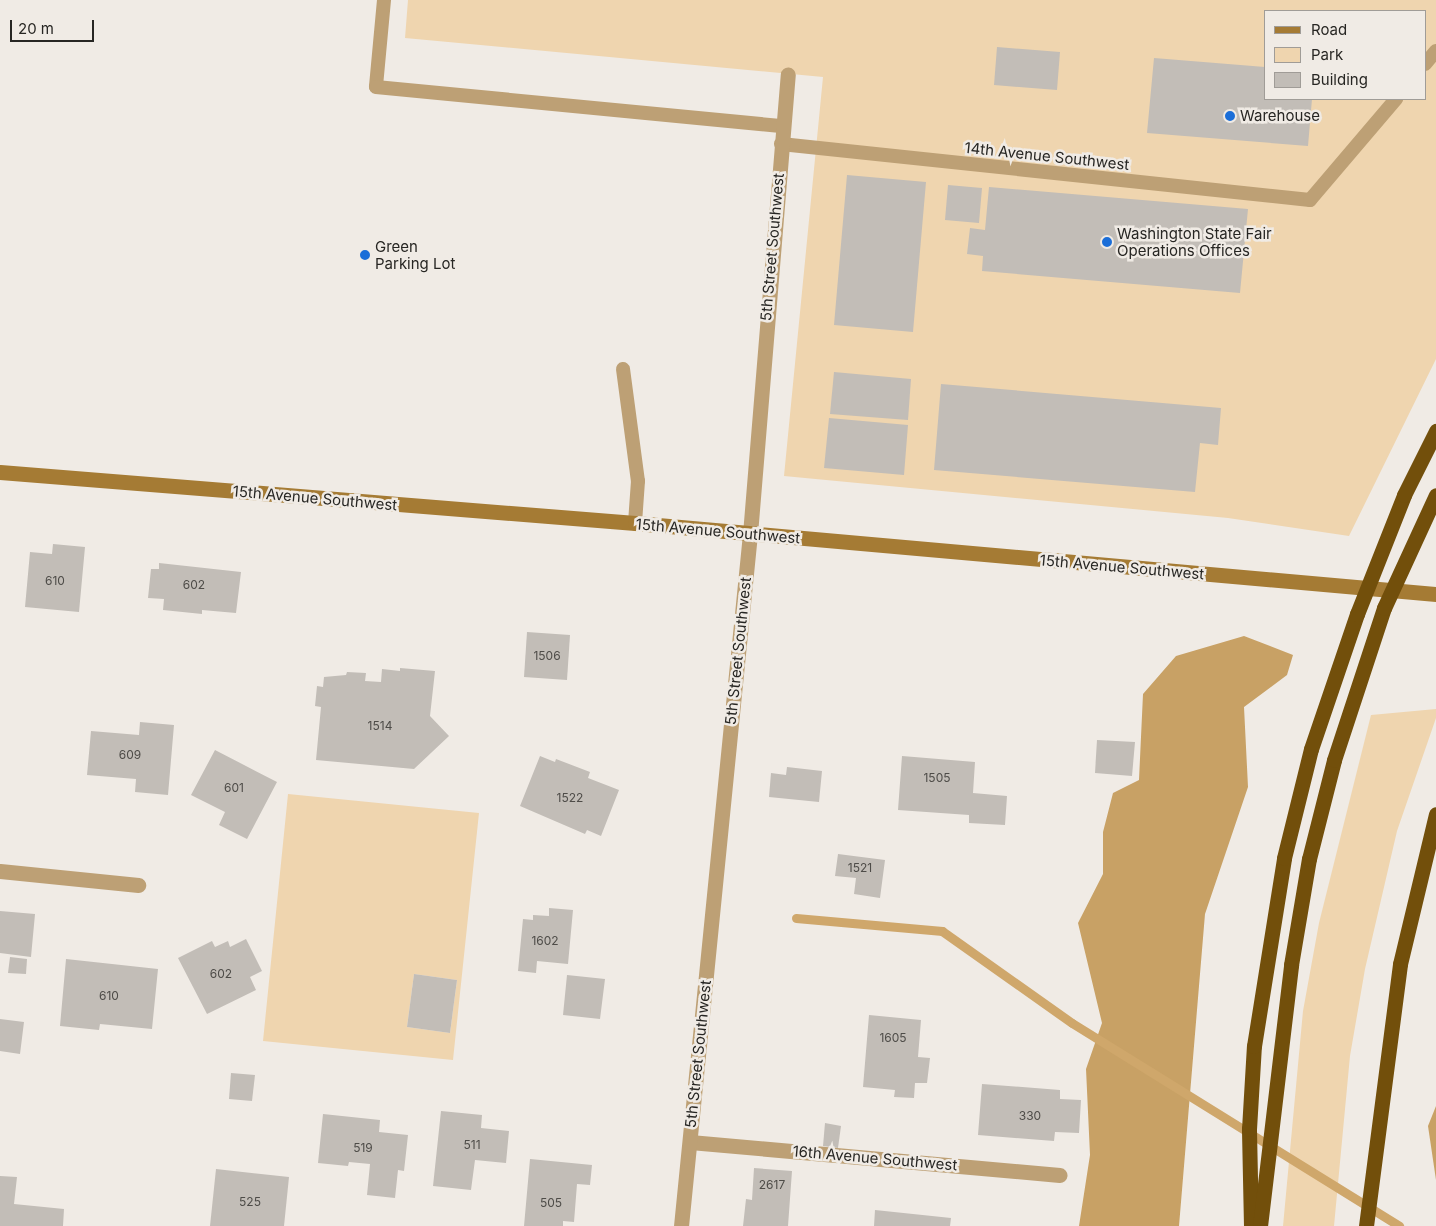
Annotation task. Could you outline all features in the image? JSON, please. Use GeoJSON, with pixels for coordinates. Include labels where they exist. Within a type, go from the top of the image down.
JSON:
{"type":"FeatureCollection","features":[{"type":"Feature","properties":{"kind":"highway"},"geometry":{"type":"LineString","coordinates":[[1251,1226],[1249,1129],[1254,1046],[1284,858],[1311,749],[1358,614],[1404,495],[1436,431]]}},
{"type":"Feature","properties":{"kind":"highway"},"geometry":{"type":"LineString","coordinates":[[1260,1226],[1291,965],[1309,859],[1334,760],[1384,608],[1436,495]]}},
{"type":"Feature","properties":{"kind":"highway"},"geometry":{"type":"LineString","coordinates":[[1366,1226],[1400,964],[1435,818]]}},
{"type":"Feature","properties":{"kind":"street","name":"5th Street Southwest"},"geometry":{"type":"LineString","coordinates":[[681,1226],[750,534],[788,74]]}},
{"type":"Feature","properties":{"kind":"street","name":"15th Avenue Southwest"},"geometry":{"type":"LineString","coordinates":[[0,472],[635,524],[1436,594]]}},
{"type":"Feature","properties":{"kind":"street"},"geometry":{"type":"LineString","coordinates":[[0,871],[138,886]]}},
{"type":"Feature","properties":{"kind":"street","name":"16th Avenue Southwest"},"geometry":{"type":"LineString","coordinates":[[690,1142],[1060,1175]]}},
{"type":"Feature","properties":{"kind":"lane"},"geometry":{"type":"LineString","coordinates":[[384,0],[376,87],[783,126]]}},
{"type":"Feature","properties":{"kind":"lane"},"geometry":{"type":"LineString","coordinates":[[1426,63],[1436,51]]}},
{"type":"Feature","properties":{"kind":"lane","name":"14th Avenue Southwest"},"geometry":{"type":"LineString","coordinates":[[781,144],[1310,200],[1395,100]]}},
{"type":"Feature","properties":{"kind":"lane"},"geometry":{"type":"LineString","coordinates":[[623,369],[638,481],[635,524]]}},
{"type":"Feature","properties":{"kind":"green space"},"geometry":{"type":"Polygon","coordinates":[[[408,0],[1436,0],[1436,359],[1349,536],[1228,518],[784,476],[823,77],[405,38],[408,0]]]}},
{"type":"Feature","properties":{"kind":"green space"},"geometry":{"type":"Polygon","coordinates":[[[1436,709],[1436,718],[1397,831],[1365,969],[1350,1056],[1334,1226],[1283,1226],[1303,1011],[1319,923],[1371,715],[1436,709]]]}},
{"type":"Feature","properties":{"kind":"green space"},"geometry":{"type":"Polygon","coordinates":[[[288,794],[479,813],[453,1060],[263,1041],[288,794]],[[414,974],[407,1027],[450,1033],[457,980],[414,974]]]}},
{"type":"Feature","properties":{"kind":"shaded area"},"geometry":{"type":"Polygon","coordinates":[[[1244,636],[1293,655],[1287,675],[1244,707],[1248,787],[1205,914],[1179,1226],[1079,1226],[1090,1155],[1086,1069],[1102,1023],[1078,923],[1103,874],[1103,832],[1113,793],[1139,780],[1143,694],[1176,656],[1244,636]]]}},
{"type":"Feature","properties":{"kind":"shaded area"},"geometry":{"type":"Polygon","coordinates":[[[1436,1106],[1436,1180],[1428,1126],[1436,1106]]]}},
{"type":"Feature","properties":{"kind":"building"},"geometry":{"type":"Polygon","coordinates":[[[997,47],[1060,52],[1057,90],[994,85],[997,47]]]}},
{"type":"Feature","properties":{"kind":"building","name":"Warehouse"},"geometry":{"type":"Polygon","coordinates":[[[1154,58],[1264,67],[1264,100],[1312,100],[1308,146],[1147,133],[1154,58]]]}},
{"type":"Feature","properties":{"kind":"building"},"geometry":{"type":"Polygon","coordinates":[[[847,175],[926,182],[913,332],[834,325],[847,175]]]}},
{"type":"Feature","properties":{"kind":"building"},"geometry":{"type":"Polygon","coordinates":[[[948,185],[982,188],[979,223],[945,220],[948,185]]]}},
{"type":"Feature","properties":{"kind":"building","name":"Washington State Fair Operations Offices"},"geometry":{"type":"Polygon","coordinates":[[[989,187],[1248,209],[1240,293],[982,271],[983,256],[967,254],[970,228],[985,230],[989,187]]]}},
{"type":"Feature","properties":{"kind":"building"},"geometry":{"type":"Polygon","coordinates":[[[834,372],[911,379],[908,420],[830,414],[834,372]]]}},
{"type":"Feature","properties":{"kind":"building"},"geometry":{"type":"Polygon","coordinates":[[[941,384],[1221,408],[1218,445],[1200,443],[1195,492],[934,470],[941,384]]]}},
{"type":"Feature","properties":{"kind":"building"},"geometry":{"type":"Polygon","coordinates":[[[829,418],[908,425],[904,475],[824,468],[829,418]]]}},
{"type":"Feature","properties":{"kind":"building"},"geometry":{"type":"Polygon","coordinates":[[[53,544],[85,547],[79,612],[25,607],[30,552],[52,554],[53,544]]]}},
{"type":"Feature","properties":{"kind":"building"},"geometry":{"type":"Polygon","coordinates":[[[159,563],[241,572],[236,613],[202,610],[202,614],[163,610],[164,599],[148,598],[151,569],[159,569],[159,563]]]}},
{"type":"Feature","properties":{"kind":"building"},"geometry":{"type":"Polygon","coordinates":[[[527,632],[570,635],[567,680],[524,677],[527,632]]]}},
{"type":"Feature","properties":{"kind":"building"},"geometry":{"type":"Polygon","coordinates":[[[400,668],[435,671],[430,716],[449,736],[414,769],[316,760],[321,707],[315,706],[317,686],[323,687],[324,677],[346,675],[347,672],[366,673],[365,681],[381,682],[382,669],[400,671],[400,668]]]}},
{"type":"Feature","properties":{"kind":"building"},"geometry":{"type":"Polygon","coordinates":[[[140,722],[174,725],[168,795],[135,792],[136,779],[87,775],[91,731],[139,735],[140,722]]]}},
{"type":"Feature","properties":{"kind":"building"},"geometry":{"type":"Polygon","coordinates":[[[1097,740],[1135,742],[1132,776],[1095,773],[1097,740]]]}},
{"type":"Feature","properties":{"kind":"building"},"geometry":{"type":"Polygon","coordinates":[[[215,750],[277,782],[247,839],[219,825],[225,812],[191,795],[215,750]]]}},
{"type":"Feature","properties":{"kind":"building"},"geometry":{"type":"Polygon","coordinates":[[[540,756],[555,762],[556,759],[590,772],[588,778],[619,790],[601,836],[587,830],[585,834],[520,806],[540,756]]]}},
{"type":"Feature","properties":{"kind":"building"},"geometry":{"type":"Polygon","coordinates":[[[902,756],[975,762],[973,793],[1007,796],[1005,825],[969,823],[969,815],[898,810],[902,756]]]}},
{"type":"Feature","properties":{"kind":"building"},"geometry":{"type":"Polygon","coordinates":[[[787,767],[822,771],[819,802],[769,797],[771,773],[786,775],[787,767]]]}},
{"type":"Feature","properties":{"kind":"building"},"geometry":{"type":"Polygon","coordinates":[[[838,854],[885,860],[880,898],[854,894],[856,878],[835,876],[838,854]]]}},
{"type":"Feature","properties":{"kind":"building"},"geometry":{"type":"Polygon","coordinates":[[[549,908],[573,910],[568,964],[537,961],[536,973],[518,971],[523,919],[533,920],[533,915],[549,916],[549,908]]]}},
{"type":"Feature","properties":{"kind":"building"},"geometry":{"type":"Polygon","coordinates":[[[0,911],[35,914],[31,957],[0,953],[0,911]]]}},
{"type":"Feature","properties":{"kind":"building"},"geometry":{"type":"Polygon","coordinates":[[[246,939],[262,971],[250,977],[256,990],[207,1014],[178,958],[212,941],[215,947],[228,941],[230,947],[246,939]]]}},
{"type":"Feature","properties":{"kind":"building"},"geometry":{"type":"Polygon","coordinates":[[[10,957],[27,959],[26,974],[8,973],[10,957]]]}},
{"type":"Feature","properties":{"kind":"building"},"geometry":{"type":"Polygon","coordinates":[[[66,959],[158,969],[152,1029],[100,1024],[99,1030],[60,1026],[66,959]]]}},
{"type":"Feature","properties":{"kind":"building"},"geometry":{"type":"Polygon","coordinates":[[[414,974],[457,980],[450,1033],[407,1027],[414,974]]]}},
{"type":"Feature","properties":{"kind":"building"},"geometry":{"type":"Polygon","coordinates":[[[567,975],[605,979],[600,1019],[563,1015],[567,975]]]}},
{"type":"Feature","properties":{"kind":"building"},"geometry":{"type":"Polygon","coordinates":[[[869,1015],[921,1020],[918,1057],[930,1058],[927,1083],[915,1083],[914,1098],[894,1097],[895,1090],[863,1087],[869,1015]]]}},
{"type":"Feature","properties":{"kind":"building"},"geometry":{"type":"Polygon","coordinates":[[[0,1019],[24,1022],[20,1054],[0,1051],[0,1019]]]}},
{"type":"Feature","properties":{"kind":"building"},"geometry":{"type":"Polygon","coordinates":[[[231,1073],[255,1075],[252,1101],[229,1099],[231,1073]]]}},
{"type":"Feature","properties":{"kind":"building"},"geometry":{"type":"Polygon","coordinates":[[[982,1084],[1060,1090],[1060,1099],[1081,1100],[1079,1133],[1055,1132],[1054,1141],[978,1135],[982,1084]]]}},
{"type":"Feature","properties":{"kind":"building"},"geometry":{"type":"Polygon","coordinates":[[[441,1111],[482,1115],[481,1128],[509,1131],[506,1163],[475,1160],[471,1190],[433,1186],[441,1111]]]}},
{"type":"Feature","properties":{"kind":"building"},"geometry":{"type":"Polygon","coordinates":[[[323,1114],[380,1120],[379,1132],[408,1135],[404,1171],[398,1170],[395,1198],[367,1195],[370,1164],[349,1162],[348,1166],[318,1163],[323,1114]]]}},
{"type":"Feature","properties":{"kind":"building"},"geometry":{"type":"Polygon","coordinates":[[[825,1123],[841,1126],[838,1148],[823,1146],[825,1123]]]}},
{"type":"Feature","properties":{"kind":"building"},"geometry":{"type":"Polygon","coordinates":[[[530,1159],[592,1165],[590,1185],[577,1184],[574,1222],[563,1221],[563,1226],[524,1226],[530,1159]]]}},
{"type":"Feature","properties":{"kind":"building"},"geometry":{"type":"Polygon","coordinates":[[[754,1168],[792,1171],[788,1226],[743,1226],[746,1199],[752,1200],[754,1168]]]}},
{"type":"Feature","properties":{"kind":"building"},"geometry":{"type":"Polygon","coordinates":[[[216,1169],[289,1177],[284,1226],[210,1226],[216,1169]]]}},
{"type":"Feature","properties":{"kind":"building"},"geometry":{"type":"Polygon","coordinates":[[[0,1176],[17,1177],[14,1204],[64,1209],[63,1226],[0,1226],[0,1176]]]}},
{"type":"Feature","properties":{"kind":"building"},"geometry":{"type":"Polygon","coordinates":[[[875,1210],[951,1218],[950,1226],[874,1226],[875,1210]]]}},
{"type":"Feature","properties":{"kind":"waterway"},"geometry":{"type":"LineString","coordinates":[[796,918],[942,931],[1072,1023],[1399,1226]]}},
{"type":"Feature","properties":{"kind":"place","name":"Warehouse"},"geometry":{"type":"Point","coordinates":[1230,116]}},
{"type":"Feature","properties":{"kind":"place","name":"Washington State Fair Operations Offices"},"geometry":{"type":"Point","coordinates":[1107,242]}},
{"type":"Feature","properties":{"kind":"place","name":"Green Parking Lot"},"geometry":{"type":"Point","coordinates":[365,255]}}]}
